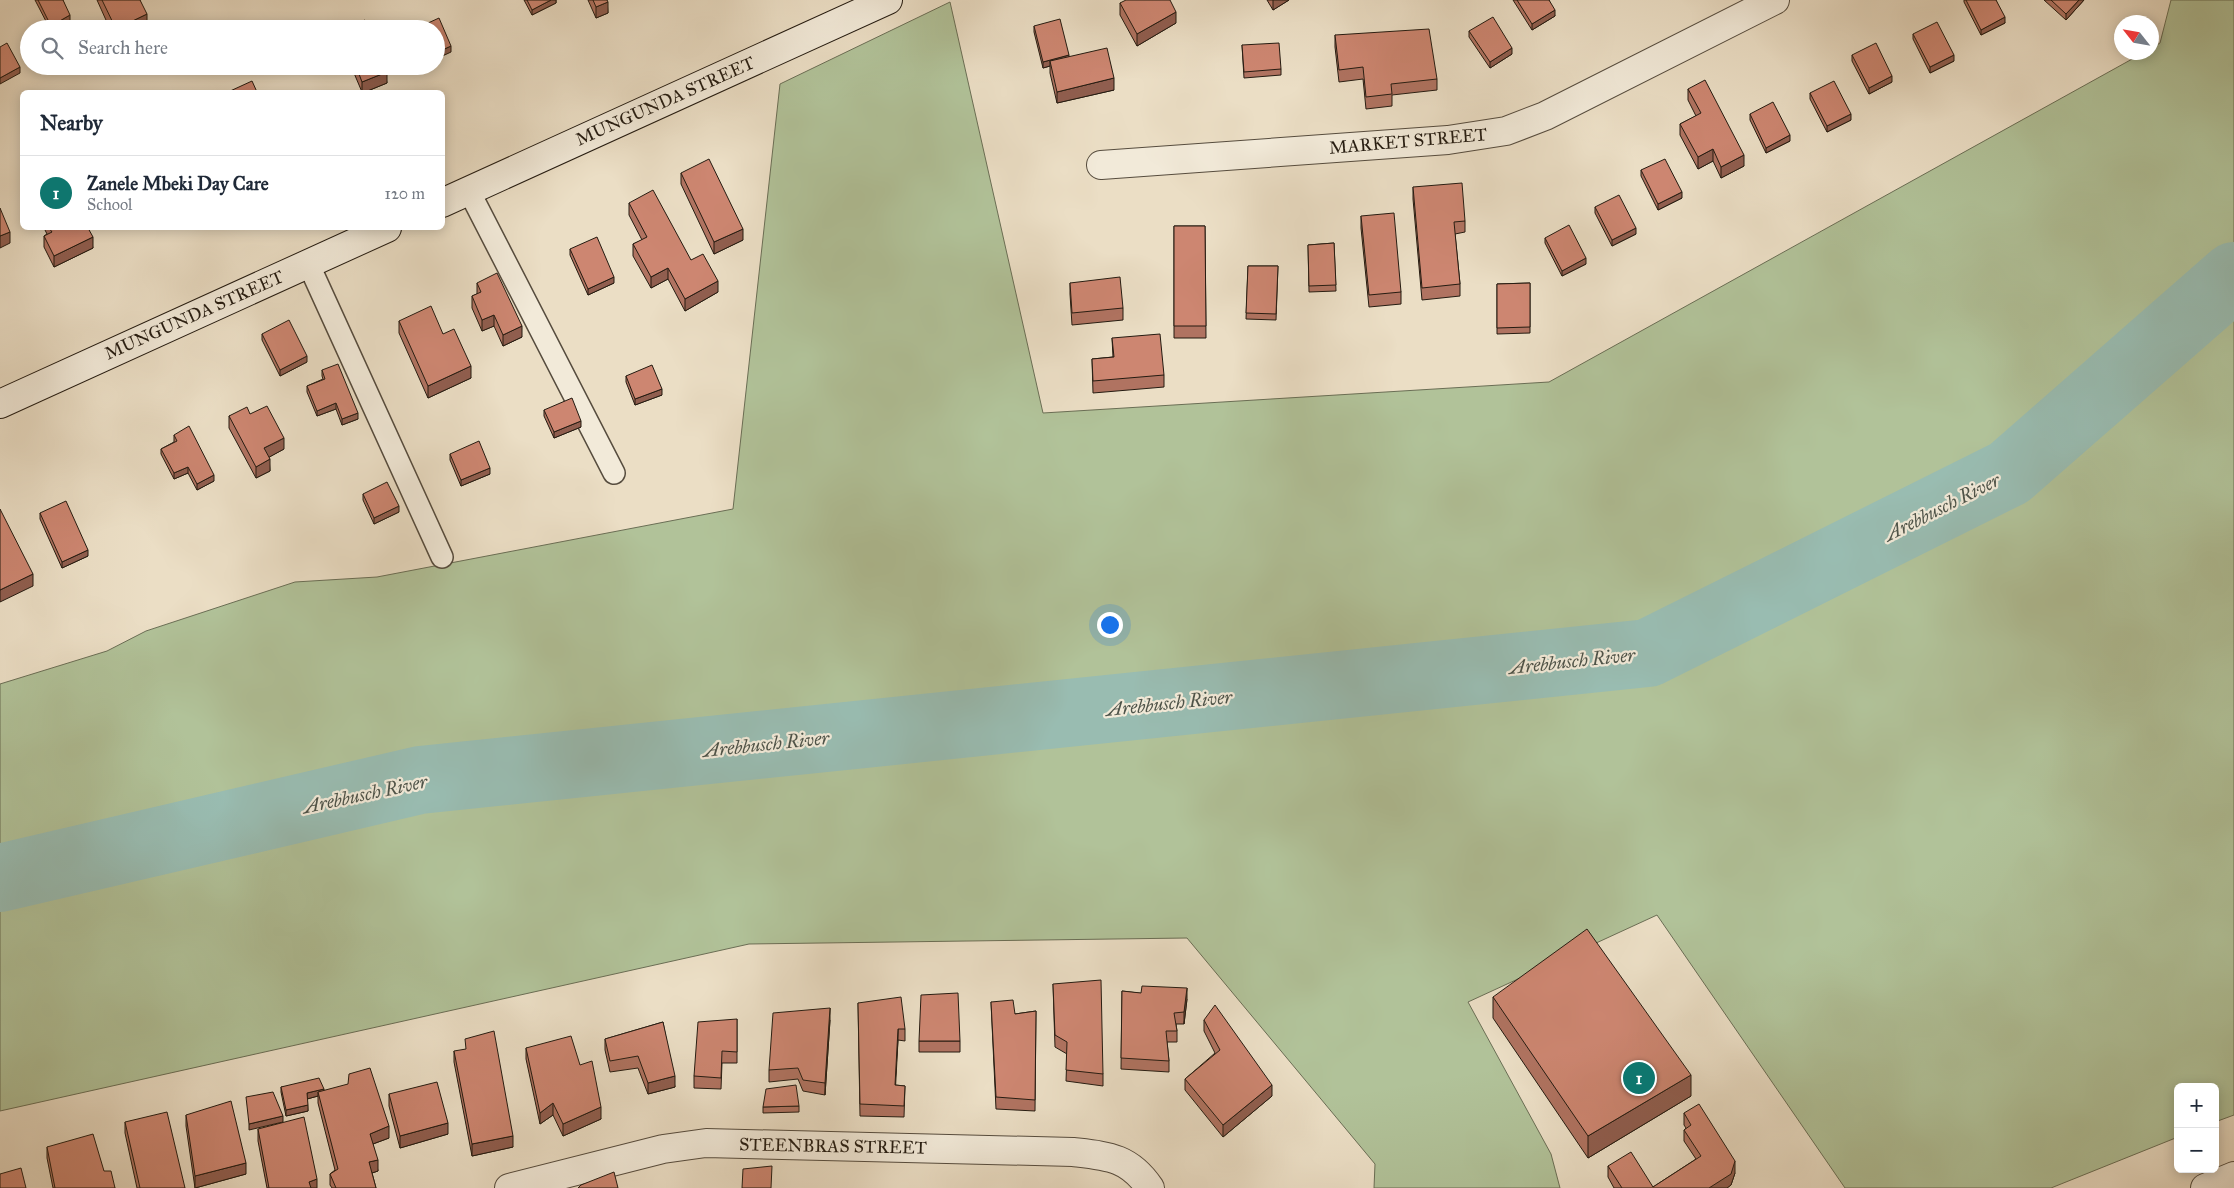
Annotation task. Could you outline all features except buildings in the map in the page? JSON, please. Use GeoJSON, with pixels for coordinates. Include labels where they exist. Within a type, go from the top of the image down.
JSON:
{"type":"FeatureCollection","features":[{"type":"Feature","properties":{"kind":"street","name":"MARKET STREET"},"geometry":{"type":"LineString","coordinates":[[1101,165],[1448,140],[1506,131],[1545,116],[1775,0]]}},
{"type":"Feature","properties":{"kind":"street","name":"MUNGUNDA STREET"},"geometry":{"type":"LineString","coordinates":[[445,201],[879,2]]}},
{"type":"Feature","properties":{"kind":"street","name":"MUNGUNDA STREET"},"geometry":{"type":"LineString","coordinates":[[0,404],[382,230]]}},
{"type":"Feature","properties":{"kind":"street","name":"STEENBRAS STREET"},"geometry":{"type":"LineString","coordinates":[[509,1188],[653,1151],[706,1143],[1073,1152],[1109,1156],[1135,1169],[1150,1188]]}},
{"type":"Feature","properties":{"kind":"street"},"geometry":{"type":"LineString","coordinates":[[2205,1188],[2234,1176]]}},
{"type":"Feature","properties":{"kind":"lane"},"geometry":{"type":"LineString","coordinates":[[469,191],[614,473]]}},
{"type":"Feature","properties":{"kind":"lane"},"geometry":{"type":"LineString","coordinates":[[308,263],[442,557]]}},
{"type":"Feature","properties":{"kind":"green space"},"geometry":{"type":"Polygon","coordinates":[[[2171,0],[2234,0],[2234,276],[2009,473],[1648,653],[420,780],[0,878],[0,684],[107,651],[146,631],[295,582],[377,577],[733,509],[780,84],[950,2],[1043,413],[1549,382],[2130,60],[2159,60],[2160,43],[2171,0]]]}},
{"type":"Feature","properties":{"kind":"green space"},"geometry":{"type":"Polygon","coordinates":[[[2234,279],[2234,1115],[2219,1121],[2219,1083],[2174,1083],[2174,1139],[2051,1188],[1845,1188],[1657,915],[1468,1002],[1551,1154],[1560,1188],[1374,1188],[1375,1164],[1187,938],[749,944],[0,1111],[0,881],[422,783],[1648,657],[2010,476],[2234,279]]]}},
{"type":"Feature","properties":{"kind":"waterway","name":"Arebbusch River"},"geometry":{"type":"LineString","coordinates":[[0,878],[420,780],[1648,653],[2009,473],[2234,276]]}},
{"type":"Feature","properties":{"kind":"place","name":"Zanele Mbeki Day Care"},"geometry":{"type":"Point","coordinates":[1639,1078]}}]}
